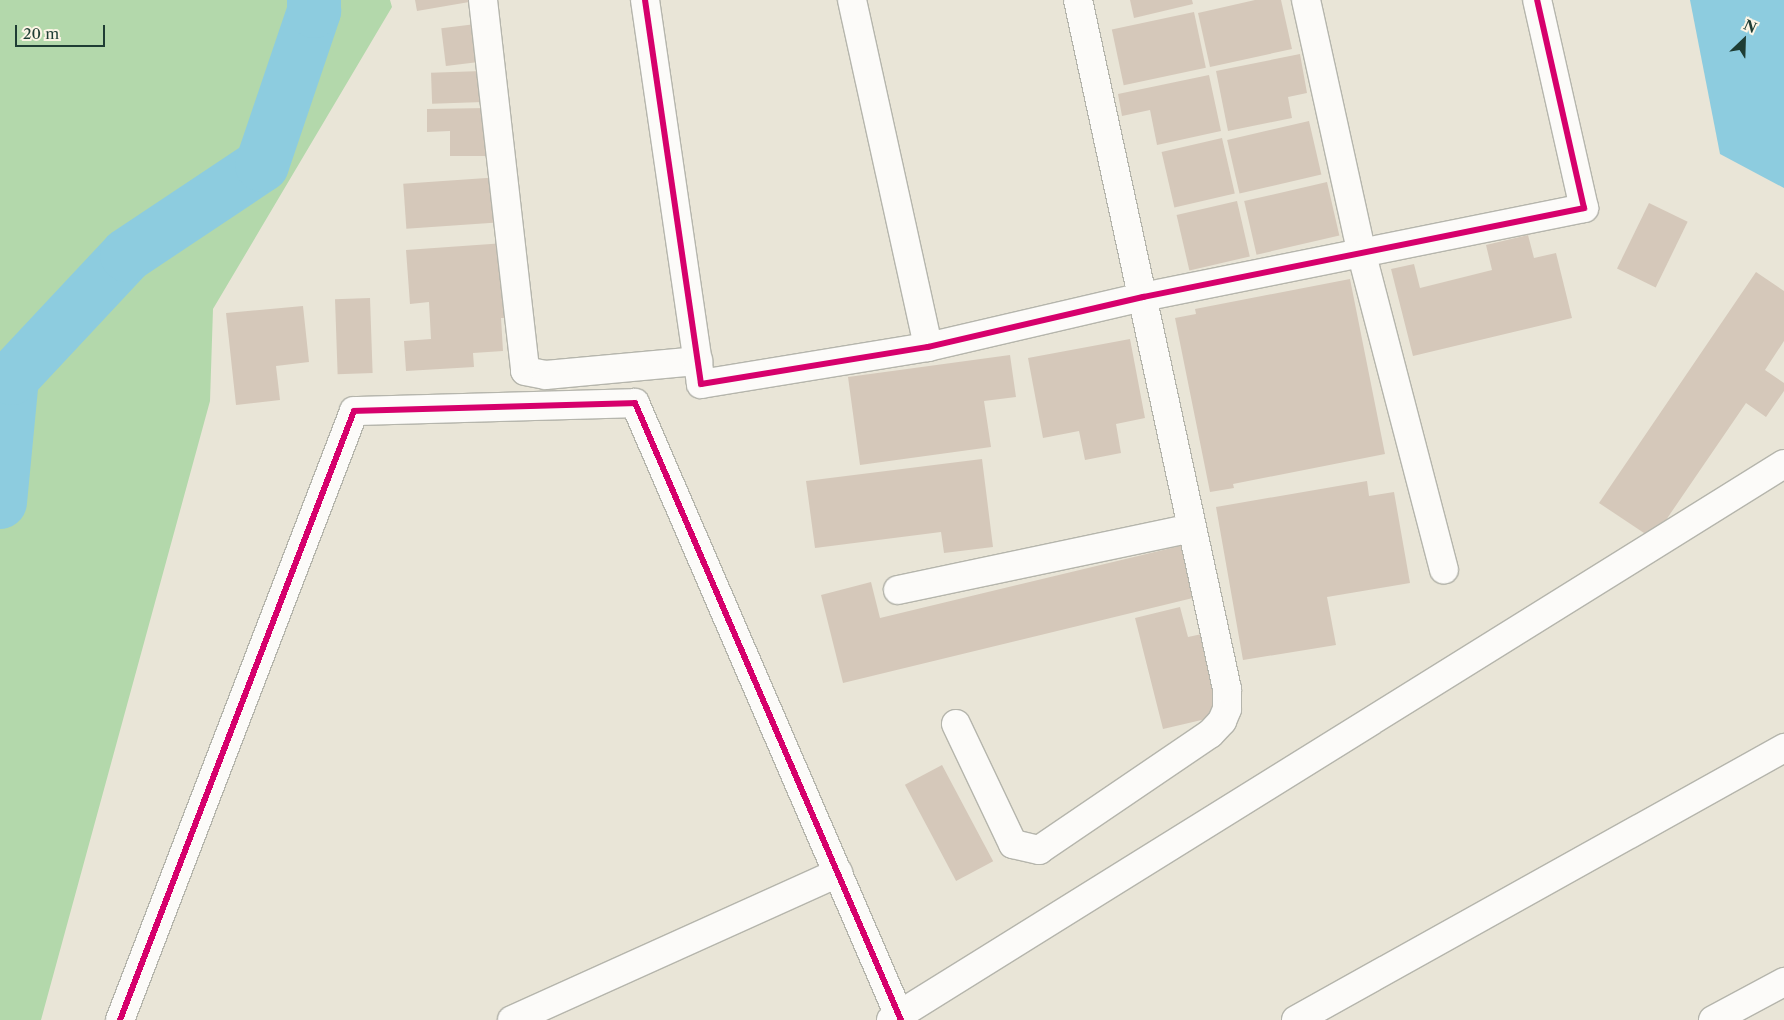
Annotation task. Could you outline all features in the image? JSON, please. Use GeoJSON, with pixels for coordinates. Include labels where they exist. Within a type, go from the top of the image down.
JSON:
{"type":"FeatureCollection","features":[{"type":"Feature","properties":{"kind":"street"},"geometry":{"type":"LineString","coordinates":[[483,0],[525,372],[546,375],[698,361]]}},
{"type":"Feature","properties":{"kind":"street"},"geometry":{"type":"LineString","coordinates":[[645,0],[701,384],[928,347],[1143,297],[1584,208],[1537,0]]}},
{"type":"Feature","properties":{"kind":"street"},"geometry":{"type":"LineString","coordinates":[[852,0],[928,347]]}},
{"type":"Feature","properties":{"kind":"street"},"geometry":{"type":"LineString","coordinates":[[956,724],[1013,844],[1032,850],[1039,850],[1210,734],[1222,721],[1227,710],[1227,689],[1078,0]]}},
{"type":"Feature","properties":{"kind":"street"},"geometry":{"type":"LineString","coordinates":[[1306,0],[1362,254],[1444,569]]}},
{"type":"Feature","properties":{"kind":"street"},"geometry":{"type":"LineString","coordinates":[[120,1020],[354,411],[635,403],[838,872],[897,1018],[1784,464]]}},
{"type":"Feature","properties":{"kind":"street"},"geometry":{"type":"LineString","coordinates":[[898,590],[1192,528]]}},
{"type":"Feature","properties":{"kind":"street"},"geometry":{"type":"LineString","coordinates":[[1296,1020],[1784,748]]}},
{"type":"Feature","properties":{"kind":"street"},"geometry":{"type":"LineString","coordinates":[[512,1020],[838,872]]}},
{"type":"Feature","properties":{"kind":"street"},"geometry":{"type":"LineString","coordinates":[[1713,1020],[1784,982]]}},
{"type":"Feature","properties":{"kind":"green space"},"geometry":{"type":"Polygon","coordinates":[[[0,0],[390,0],[392,7],[213,309],[210,401],[41,1020],[0,1020],[0,0]]]}},
{"type":"Feature","properties":{"kind":"water"},"geometry":{"type":"Polygon","coordinates":[[[1690,0],[1784,0],[1784,188],[1720,154],[1690,0]]]}},
{"type":"Feature","properties":{"kind":"building"},"geometry":{"type":"Polygon","coordinates":[[[415,0],[475,0],[475,1],[417,11],[415,0]]]}},
{"type":"Feature","properties":{"kind":"building"},"geometry":{"type":"Polygon","coordinates":[[[1130,0],[1192,0],[1193,4],[1134,18],[1130,0]]]}},
{"type":"Feature","properties":{"kind":"building"},"geometry":{"type":"Polygon","coordinates":[[[1255,0],[1281,0],[1292,49],[1210,67],[1198,13],[1255,0]]]}},
{"type":"Feature","properties":{"kind":"building"},"geometry":{"type":"Polygon","coordinates":[[[1194,12],[1206,68],[1124,85],[1112,29],[1194,12]]]}},
{"type":"Feature","properties":{"kind":"building"},"geometry":{"type":"Polygon","coordinates":[[[476,24],[481,62],[446,66],[441,28],[476,24]]]}},
{"type":"Feature","properties":{"kind":"building"},"geometry":{"type":"Polygon","coordinates":[[[1300,54],[1307,93],[1288,97],[1292,118],[1228,131],[1216,71],[1300,54]]]}},
{"type":"Feature","properties":{"kind":"building"},"geometry":{"type":"Polygon","coordinates":[[[482,71],[483,102],[432,104],[431,73],[482,71]]]}},
{"type":"Feature","properties":{"kind":"building"},"geometry":{"type":"Polygon","coordinates":[[[1209,75],[1221,131],[1157,145],[1150,110],[1122,116],[1118,94],[1209,75]]]}},
{"type":"Feature","properties":{"kind":"building"},"geometry":{"type":"Polygon","coordinates":[[[488,108],[489,156],[450,156],[450,131],[427,132],[427,109],[488,108]]]}},
{"type":"Feature","properties":{"kind":"building"},"geometry":{"type":"Polygon","coordinates":[[[1309,121],[1321,175],[1240,193],[1227,140],[1309,121]]]}},
{"type":"Feature","properties":{"kind":"building"},"geometry":{"type":"Polygon","coordinates":[[[1222,138],[1235,194],[1174,207],[1162,152],[1222,138]]]}},
{"type":"Feature","properties":{"kind":"building"},"geometry":{"type":"Polygon","coordinates":[[[501,177],[504,222],[406,229],[403,184],[501,177]]]}},
{"type":"Feature","properties":{"kind":"building"},"geometry":{"type":"Polygon","coordinates":[[[1327,182],[1339,236],[1257,255],[1244,201],[1327,182]]]}},
{"type":"Feature","properties":{"kind":"building"},"geometry":{"type":"Polygon","coordinates":[[[1237,201],[1250,257],[1189,270],[1177,215],[1237,201]]]}},
{"type":"Feature","properties":{"kind":"building"},"geometry":{"type":"Polygon","coordinates":[[[1649,203],[1688,222],[1656,287],[1617,269],[1649,203]]]}},
{"type":"Feature","properties":{"kind":"building"},"geometry":{"type":"Polygon","coordinates":[[[1528,235],[1534,258],[1556,253],[1572,318],[1413,356],[1391,269],[1414,264],[1420,288],[1492,270],[1486,245],[1528,235]]]}},
{"type":"Feature","properties":{"kind":"building"},"geometry":{"type":"Polygon","coordinates":[[[505,243],[510,318],[501,318],[503,351],[473,353],[474,367],[406,371],[404,341],[431,339],[429,302],[410,304],[406,250],[505,243]]]}},
{"type":"Feature","properties":{"kind":"building"},"geometry":{"type":"Polygon","coordinates":[[[1756,272],[1784,291],[1784,341],[1765,370],[1784,383],[1784,391],[1766,417],[1746,403],[1653,539],[1599,503],[1756,272]]]}},
{"type":"Feature","properties":{"kind":"building"},"geometry":{"type":"Polygon","coordinates":[[[1350,279],[1385,454],[1233,484],[1234,488],[1210,492],[1175,318],[1196,314],[1195,309],[1350,279]]]}},
{"type":"Feature","properties":{"kind":"building"},"geometry":{"type":"Polygon","coordinates":[[[370,298],[373,373],[338,374],[335,299],[370,298]]]}},
{"type":"Feature","properties":{"kind":"building"},"geometry":{"type":"Polygon","coordinates":[[[303,306],[309,362],[276,366],[280,400],[236,405],[226,313],[303,306]]]}},
{"type":"Feature","properties":{"kind":"building"},"geometry":{"type":"Polygon","coordinates":[[[1130,339],[1145,418],[1116,424],[1121,453],[1085,460],[1079,431],[1043,438],[1028,358],[1130,339]]]}},
{"type":"Feature","properties":{"kind":"building"},"geometry":{"type":"Polygon","coordinates":[[[1010,355],[1016,397],[984,401],[991,447],[860,465],[848,377],[1010,355]]]}},
{"type":"Feature","properties":{"kind":"building"},"geometry":{"type":"Polygon","coordinates":[[[982,459],[993,547],[944,553],[941,532],[815,548],[806,481],[982,459]]]}},
{"type":"Feature","properties":{"kind":"building"},"geometry":{"type":"Polygon","coordinates":[[[1367,481],[1369,496],[1394,492],[1410,583],[1327,597],[1336,645],[1243,660],[1216,507],[1367,481]]]}},
{"type":"Feature","properties":{"kind":"building"},"geometry":{"type":"Polygon","coordinates":[[[1184,545],[1197,597],[843,683],[821,595],[871,582],[880,618],[1184,545]]]}},
{"type":"Feature","properties":{"kind":"building"},"geometry":{"type":"Polygon","coordinates":[[[1180,607],[1188,637],[1202,634],[1223,715],[1163,729],[1135,618],[1180,607]]]}},
{"type":"Feature","properties":{"kind":"building"},"geometry":{"type":"Polygon","coordinates":[[[942,765],[993,861],[956,881],[905,785],[942,765]]]}},
{"type":"Feature","properties":{"kind":"waterway"},"geometry":{"type":"LineString","coordinates":[[0,502],[12,378],[127,255],[262,165],[314,11],[314,0]]}},
{"type":"Feature","properties":{"kind":"cycle path"},"geometry":{"type":"LineString","coordinates":[[645,0],[701,384],[928,347],[1143,297],[1584,208],[1537,0]]}},
{"type":"Feature","properties":{"kind":"cycle path"},"geometry":{"type":"LineString","coordinates":[[120,1020],[354,411],[635,403],[901,1020]]}}]}
